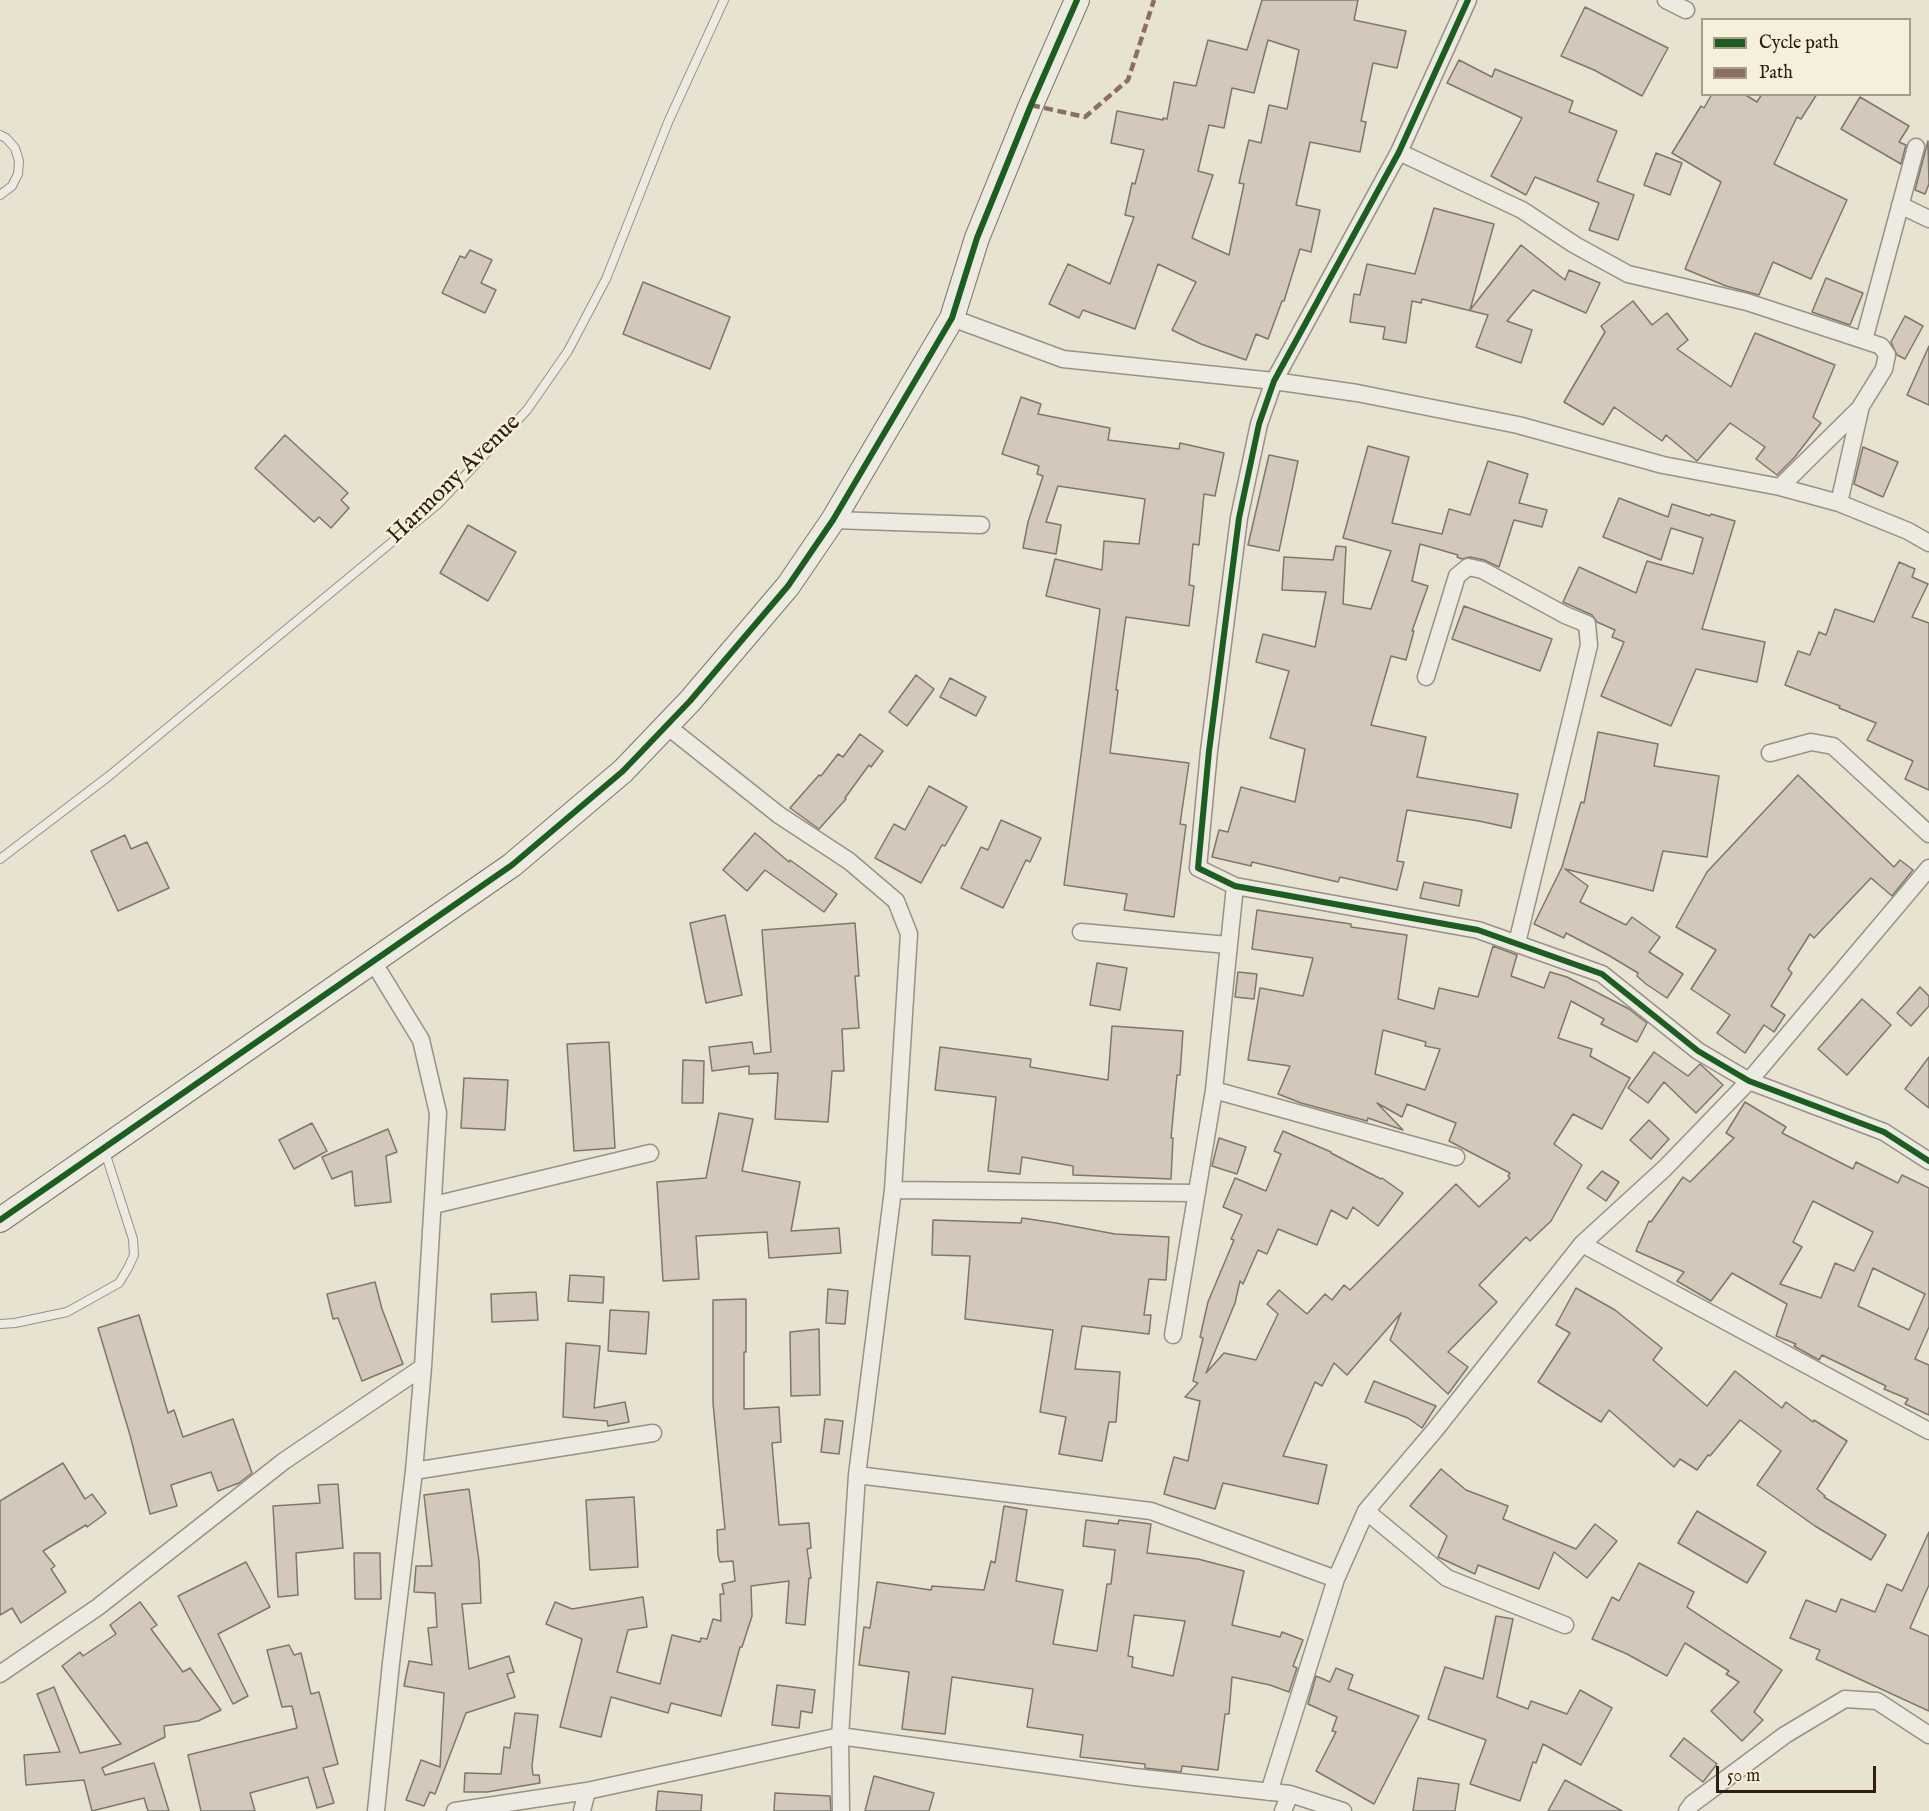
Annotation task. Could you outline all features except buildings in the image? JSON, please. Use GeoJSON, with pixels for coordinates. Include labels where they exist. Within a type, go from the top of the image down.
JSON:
{"type":"FeatureCollection","features":[{"type":"Feature","properties":{"kind":"street"},"geometry":{"type":"LineString","coordinates":[[0,1220],[512,865],[623,771],[690,701],[788,586],[833,519],[952,318],[977,238],[1077,0]]}},
{"type":"Feature","properties":{"kind":"street"},"geometry":{"type":"LineString","coordinates":[[1468,0],[1399,152],[1274,381],[1259,424],[1239,518],[1209,751],[1197,868],[1235,886],[1478,930],[1602,974],[1698,1052],[1749,1081],[1884,1132],[1929,1161]]}},
{"type":"Feature","properties":{"kind":"street"},"geometry":{"type":"LineString","coordinates":[[1666,0],[1686,10]]}},
{"type":"Feature","properties":{"kind":"street"},"geometry":{"type":"LineString","coordinates":[[1864,340],[1916,147]]}},
{"type":"Feature","properties":{"kind":"street"},"geometry":{"type":"LineString","coordinates":[[1399,152],[1522,210],[1575,245],[1629,274],[1747,302],[1881,346],[1887,355],[1884,369],[1862,406],[1780,487]]}},
{"type":"Feature","properties":{"kind":"street"},"geometry":{"type":"LineString","coordinates":[[1900,206],[1929,219]]}},
{"type":"Feature","properties":{"kind":"street"},"geometry":{"type":"LineString","coordinates":[[952,318],[1063,359],[1274,381],[1357,393],[1518,425],[1663,465],[1780,487],[1839,503],[1908,531],[1929,543]]}},
{"type":"Feature","properties":{"kind":"street"},"geometry":{"type":"LineString","coordinates":[[1839,503],[1862,406]]}},
{"type":"Feature","properties":{"kind":"street"},"geometry":{"type":"LineString","coordinates":[[833,519],[981,525]]}},
{"type":"Feature","properties":{"kind":"street"},"geometry":{"type":"LineString","coordinates":[[1426,677],[1457,576],[1468,567],[1482,570],[1565,615],[1587,624],[1589,645],[1517,943]]}},
{"type":"Feature","properties":{"kind":"street"},"geometry":{"type":"LineString","coordinates":[[667,726],[779,815],[849,861],[896,901],[909,934],[893,1190],[857,1475],[840,1736],[841,1811]]}},
{"type":"Feature","properties":{"kind":"street"},"geometry":{"type":"LineString","coordinates":[[1770,753],[1811,742],[1833,746],[1929,834]]}},
{"type":"Feature","properties":{"kind":"street"},"geometry":{"type":"LineString","coordinates":[[1269,1792],[1336,1579],[1366,1511],[1435,1430],[1582,1244],[1665,1168],[1749,1081],[1929,868]]}},
{"type":"Feature","properties":{"kind":"street"},"geometry":{"type":"LineString","coordinates":[[1173,1335],[1214,1089],[1235,886]]}},
{"type":"Feature","properties":{"kind":"street"},"geometry":{"type":"LineString","coordinates":[[1081,932],[1228,945]]}},
{"type":"Feature","properties":{"kind":"street"},"geometry":{"type":"LineString","coordinates":[[372,960],[421,1040],[438,1113],[434,1205],[414,1471],[376,1811]]}},
{"type":"Feature","properties":{"kind":"street"},"geometry":{"type":"LineString","coordinates":[[1214,1089],[1456,1157]]}},
{"type":"Feature","properties":{"kind":"street"},"geometry":{"type":"LineString","coordinates":[[434,1205],[650,1152]]}},
{"type":"Feature","properties":{"kind":"street"},"geometry":{"type":"LineString","coordinates":[[893,1190],[1197,1192]]}},
{"type":"Feature","properties":{"kind":"street"},"geometry":{"type":"LineString","coordinates":[[1582,1244],[1929,1431]]}},
{"type":"Feature","properties":{"kind":"street"},"geometry":{"type":"LineString","coordinates":[[0,1674],[98,1607],[284,1461],[423,1367]]}},
{"type":"Feature","properties":{"kind":"street"},"geometry":{"type":"LineString","coordinates":[[414,1471],[652,1433]]}},
{"type":"Feature","properties":{"kind":"street"},"geometry":{"type":"LineString","coordinates":[[857,1475],[1151,1511],[1336,1579]]}},
{"type":"Feature","properties":{"kind":"street"},"geometry":{"type":"LineString","coordinates":[[1366,1511],[1447,1578],[1565,1625]]}},
{"type":"Feature","properties":{"kind":"street"},"geometry":{"type":"LineString","coordinates":[[1692,1809],[1785,1735],[1845,1699],[1877,1701],[1929,1735]]}},
{"type":"Feature","properties":{"kind":"street"},"geometry":{"type":"LineString","coordinates":[[455,1811],[586,1791],[840,1736],[1134,1777],[1290,1794],[1343,1811]]}},
{"type":"Feature","properties":{"kind":"street"},"geometry":{"type":"LineString","coordinates":[[582,1811],[586,1791]]}},
{"type":"Feature","properties":{"kind":"street"},"geometry":{"type":"LineString","coordinates":[[1283,1811],[1290,1794]]}},
{"type":"Feature","properties":{"kind":"lane","name":"Harmony Avenue"},"geometry":{"type":"LineString","coordinates":[[0,859],[109,776],[438,504],[527,410],[568,351],[606,279],[669,120],[724,0]]}},
{"type":"Feature","properties":{"kind":"lane"},"geometry":{"type":"LineString","coordinates":[[0,135],[15,148],[19,161],[18,174],[12,186],[0,195]]}},
{"type":"Feature","properties":{"kind":"lane"},"geometry":{"type":"LineString","coordinates":[[0,1324],[67,1312],[119,1283],[128,1268],[134,1255],[133,1239],[104,1149]]}},
{"type":"Feature","properties":{"kind":"marked path"},"geometry":{"type":"LineString","coordinates":[[1031,105],[1085,117],[1128,80],[1154,0]]}},
{"type":"Feature","properties":{"kind":"cycle path"},"geometry":{"type":"LineString","coordinates":[[0,1220],[512,865],[623,771],[690,701],[788,586],[833,520],[952,318],[977,238],[1077,0]]}},
{"type":"Feature","properties":{"kind":"cycle path"},"geometry":{"type":"LineString","coordinates":[[1468,0],[1399,152],[1274,381],[1259,424],[1239,518],[1209,751],[1198,868],[1235,886],[1478,930],[1602,974],[1698,1051],[1749,1081],[1884,1132],[1929,1161]]}}]}
